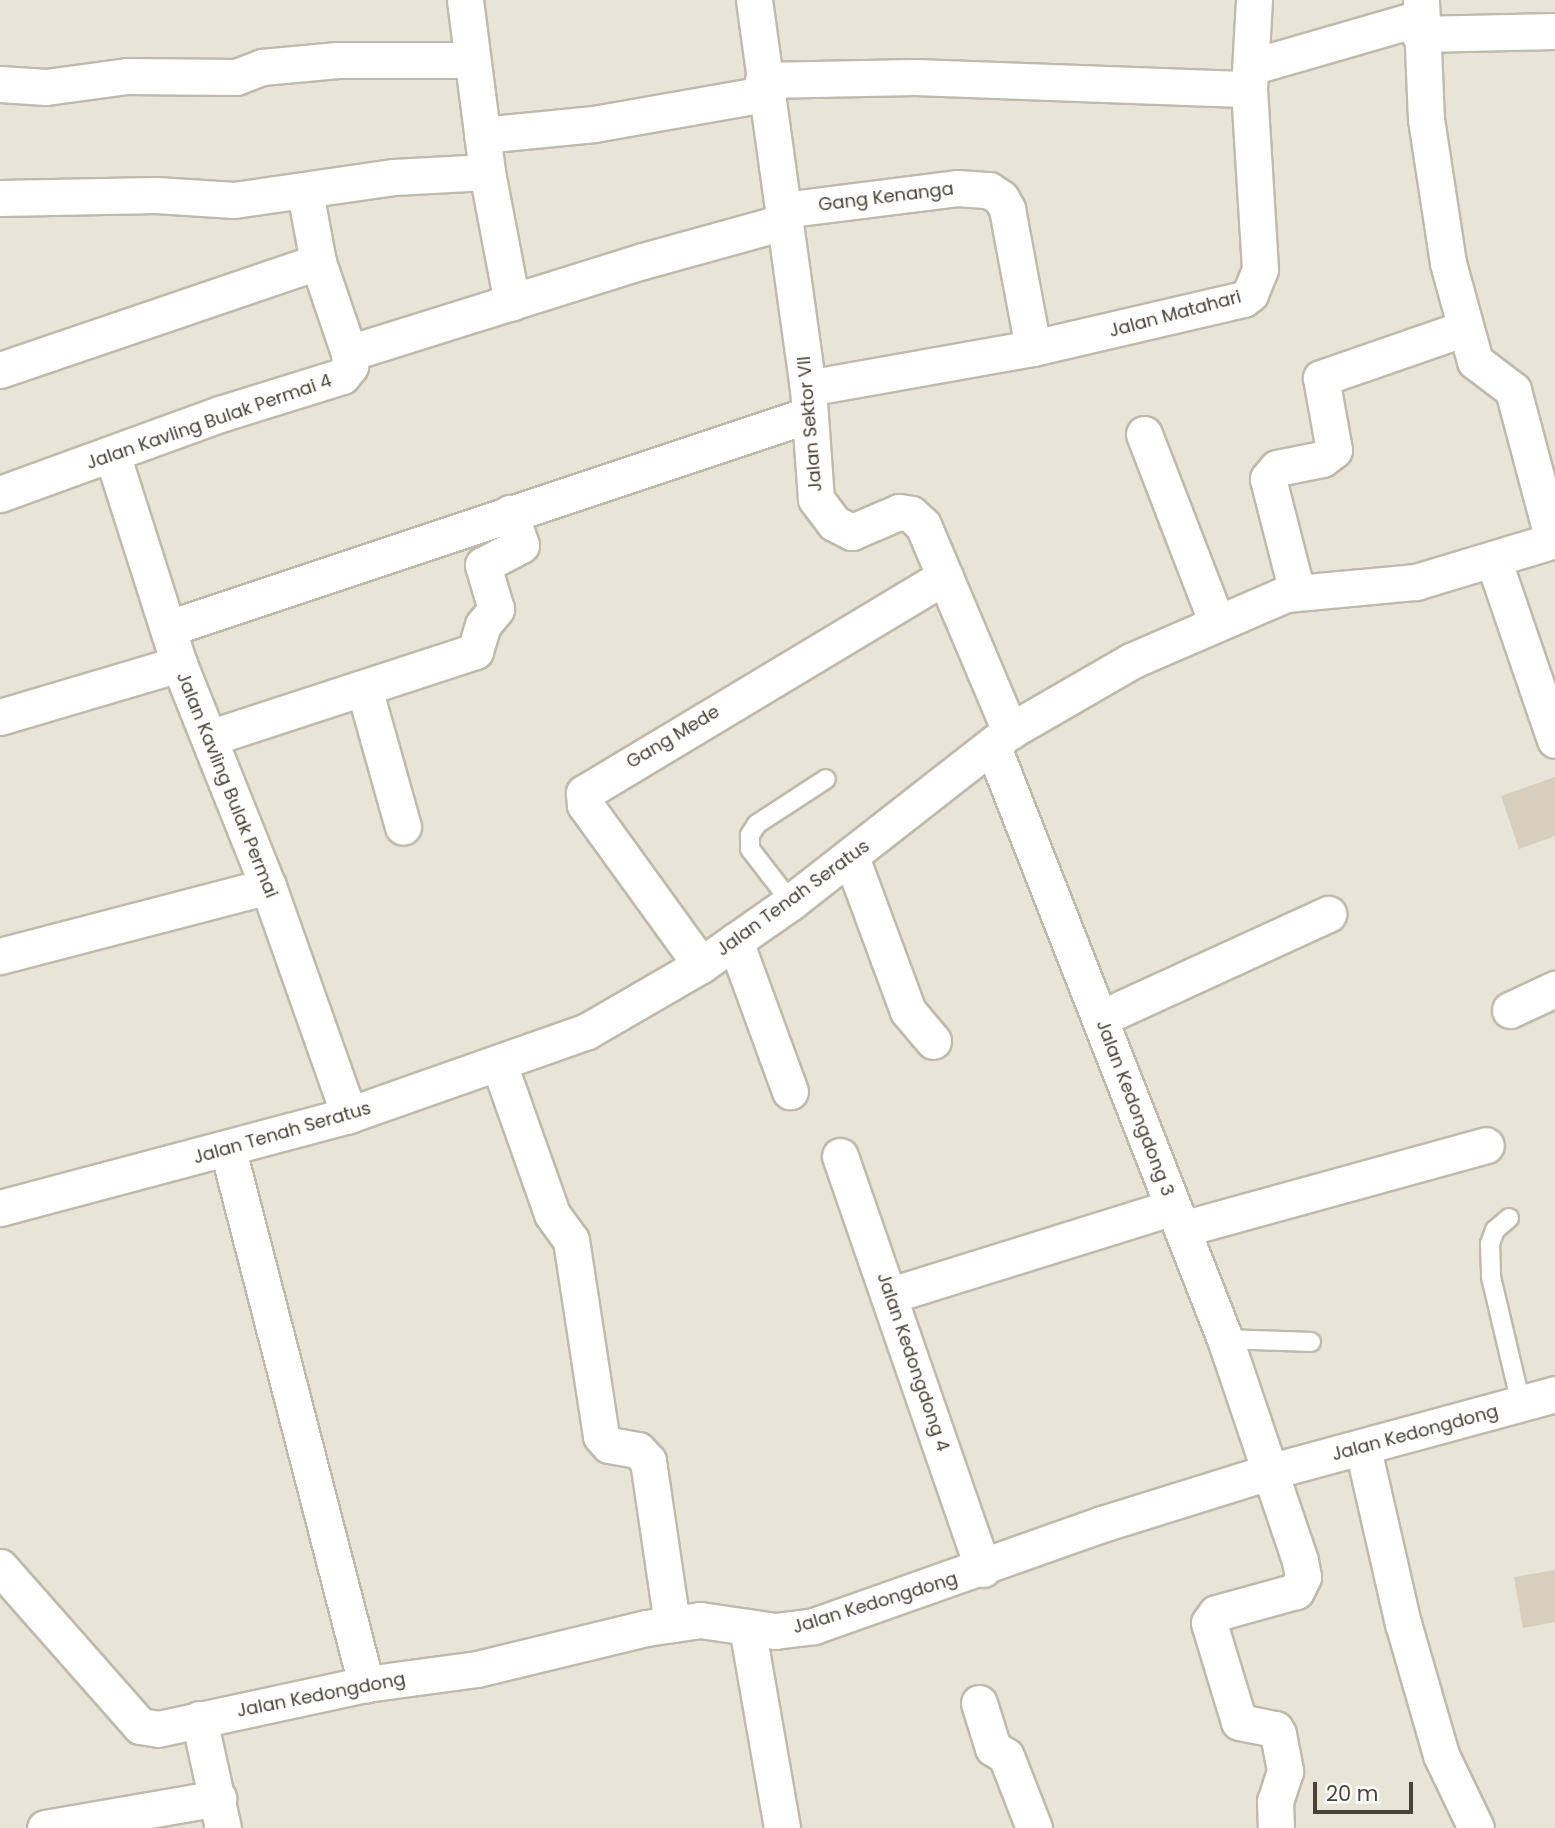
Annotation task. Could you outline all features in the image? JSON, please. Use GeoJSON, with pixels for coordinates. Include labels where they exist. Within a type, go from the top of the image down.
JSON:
{"type":"FeatureCollection","features":[{"type":"Feature","properties":{"kind":"street"},"geometry":{"type":"LineString","coordinates":[[465,0],[487,172],[512,303]]}},
{"type":"Feature","properties":{"kind":"street","name":"Jalan Sektor VII"},"geometry":{"type":"LineString","coordinates":[[754,0],[763,87],[784,216],[808,401],[816,499],[824,512],[852,532],[900,512],[911,514],[923,526],[946,576],[1001,739]]}},
{"type":"Feature","properties":{"kind":"street","name":"Jalan Matahari"},"geometry":{"type":"LineString","coordinates":[[169,628],[510,513],[808,401],[1243,299],[1250,293],[1260,269],[1252,78],[1254,0]]}},
{"type":"Feature","properties":{"kind":"street"},"geometry":{"type":"LineString","coordinates":[[482,135],[594,124],[763,87],[915,77],[1252,78],[1420,17],[1555,31]]}},
{"type":"Feature","properties":{"kind":"street"},"geometry":{"type":"LineString","coordinates":[[1420,17],[1436,195],[1465,328],[1475,362],[1513,390],[1554,540]]}},
{"type":"Feature","properties":{"kind":"street"},"geometry":{"type":"LineString","coordinates":[[0,84],[46,87],[127,76],[236,77],[262,66],[338,60],[472,60]]}},
{"type":"Feature","properties":{"kind":"street"},"geometry":{"type":"LineString","coordinates":[[0,198],[156,195],[234,200],[305,192],[394,177],[487,172]]}},
{"type":"Feature","properties":{"kind":"street","name":"Gang Kenanga"},"geometry":{"type":"LineString","coordinates":[[349,353],[784,216],[957,188],[989,191],[1001,198],[1007,209],[1033,348]]}},
{"type":"Feature","properties":{"kind":"street"},"geometry":{"type":"LineString","coordinates":[[305,192],[318,262],[349,353]]}},
{"type":"Feature","properties":{"kind":"street"},"geometry":{"type":"LineString","coordinates":[[0,370],[318,262]]}},
{"type":"Feature","properties":{"kind":"street"},"geometry":{"type":"LineString","coordinates":[[1297,592],[1268,480],[1277,468],[1322,459],[1334,450],[1321,378],[1465,328]]}},
{"type":"Feature","properties":{"kind":"street","name":"Jalan Kavling Bulak Permai 4"},"geometry":{"type":"LineString","coordinates":[[0,494],[242,407],[331,382],[350,366],[349,353]]}},
{"type":"Feature","properties":{"kind":"street"},"geometry":{"type":"LineString","coordinates":[[1144,434],[1216,621]]}},
{"type":"Feature","properties":{"kind":"street","name":"Jalan Kavling Bulak Permai"},"geometry":{"type":"LineString","coordinates":[[112,454],[179,664],[268,886],[349,1115]]}},
{"type":"Feature","properties":{"kind":"street"},"geometry":{"type":"LineString","coordinates":[[209,738],[475,651],[483,625],[496,610],[484,565],[521,545],[510,513]]}},
{"type":"Feature","properties":{"kind":"street","name":"Jalan Tenah Seratus"},"geometry":{"type":"LineString","coordinates":[[0,1208],[228,1150],[349,1115],[587,1031],[701,965],[735,942],[852,857],[1001,739],[1131,661],[1216,621],[1297,592],[1416,582],[1554,540]]}},
{"type":"Feature","properties":{"kind":"street"},"geometry":{"type":"LineString","coordinates":[[1493,559],[1555,740]]}},
{"type":"Feature","properties":{"kind":"street","name":"Gang Mede"},"geometry":{"type":"LineString","coordinates":[[701,965],[584,805],[584,793],[946,576]]}},
{"type":"Feature","properties":{"kind":"street"},"geometry":{"type":"LineString","coordinates":[[0,717],[179,664]]}},
{"type":"Feature","properties":{"kind":"street"},"geometry":{"type":"LineString","coordinates":[[365,688],[403,827]]}},
{"type":"Feature","properties":{"kind":"street","name":"Jalan Kedongdong 3"},"geometry":{"type":"LineString","coordinates":[[1001,739],[1101,1018],[1225,1339],[1300,1560],[1300,1586],[1289,1594],[1216,1613],[1209,1623],[1239,1722],[1245,1727],[1275,1729],[1278,1734],[1285,1770],[1275,1801],[1276,1828]]}},
{"type":"Feature","properties":{"kind":"street"},"geometry":{"type":"LineString","coordinates":[[852,857],[908,1011],[933,1041]]}},
{"type":"Feature","properties":{"kind":"street"},"geometry":{"type":"LineString","coordinates":[[0,956],[268,886]]}},
{"type":"Feature","properties":{"kind":"street"},"geometry":{"type":"LineString","coordinates":[[1101,1018],[1328,914]]}},
{"type":"Feature","properties":{"kind":"street"},"geometry":{"type":"LineString","coordinates":[[735,942],[790,1091]]}},
{"type":"Feature","properties":{"kind":"street"},"geometry":{"type":"LineString","coordinates":[[1510,1010],[1555,989]]}},
{"type":"Feature","properties":{"kind":"street"},"geometry":{"type":"LineString","coordinates":[[499,1064],[552,1214],[571,1240],[601,1436],[609,1445],[638,1450],[648,1461],[672,1624]]}},
{"type":"Feature","properties":{"kind":"street"},"geometry":{"type":"LineString","coordinates":[[891,1295],[1178,1218],[1486,1145]]}},
{"type":"Feature","properties":{"kind":"street"},"geometry":{"type":"LineString","coordinates":[[228,1150],[366,1684]]}},
{"type":"Feature","properties":{"kind":"street","name":"Jalan Kedongdong 4"},"geometry":{"type":"LineString","coordinates":[[840,1156],[891,1295],[983,1569]]}},
{"type":"Feature","properties":{"kind":"street","name":"Jalan Kedongdong"},"geometry":{"type":"LineString","coordinates":[[0,1567],[12,1599],[141,1726],[158,1729],[366,1684],[477,1669],[672,1624],[700,1620],[790,1632],[983,1569],[1102,1524],[1272,1471],[1363,1449],[1555,1394]]}},
{"type":"Feature","properties":{"kind":"street"},"geometry":{"type":"LineString","coordinates":[[1363,1449],[1403,1623],[1441,1755],[1476,1828]]}},
{"type":"Feature","properties":{"kind":"street"},"geometry":{"type":"LineString","coordinates":[[747,1626],[782,1828]]}},
{"type":"Feature","properties":{"kind":"street"},"geometry":{"type":"LineString","coordinates":[[979,1703],[993,1748],[1006,1756],[1034,1828]]}},
{"type":"Feature","properties":{"kind":"street"},"geometry":{"type":"LineString","coordinates":[[45,1828],[220,1813],[199,1719]]}},
{"type":"Feature","properties":{"kind":"lane"},"geometry":{"type":"LineString","coordinates":[[791,902],[750,849],[750,835],[757,824],[826,779]]}},
{"type":"Feature","properties":{"kind":"lane"},"geometry":{"type":"LineString","coordinates":[[1509,1217],[1495,1230],[1490,1244],[1491,1277],[1521,1405]]}},
{"type":"Feature","properties":{"kind":"lane"},"geometry":{"type":"LineString","coordinates":[[1225,1339],[1311,1342]]}},
{"type":"Feature","properties":{"kind":"shaded area"},"geometry":{"type":"Polygon","coordinates":[[[0,0],[1555,0],[1555,1828],[0,1828],[0,0]]]}},
{"type":"Feature","properties":{"kind":"building"},"geometry":{"type":"Polygon","coordinates":[[[1555,777],[1555,836],[1519,849],[1501,796],[1555,777]]]}},
{"type":"Feature","properties":{"kind":"building"},"geometry":{"type":"Polygon","coordinates":[[[1555,1570],[1555,1622],[1523,1628],[1514,1577],[1555,1570]]]}}]}
